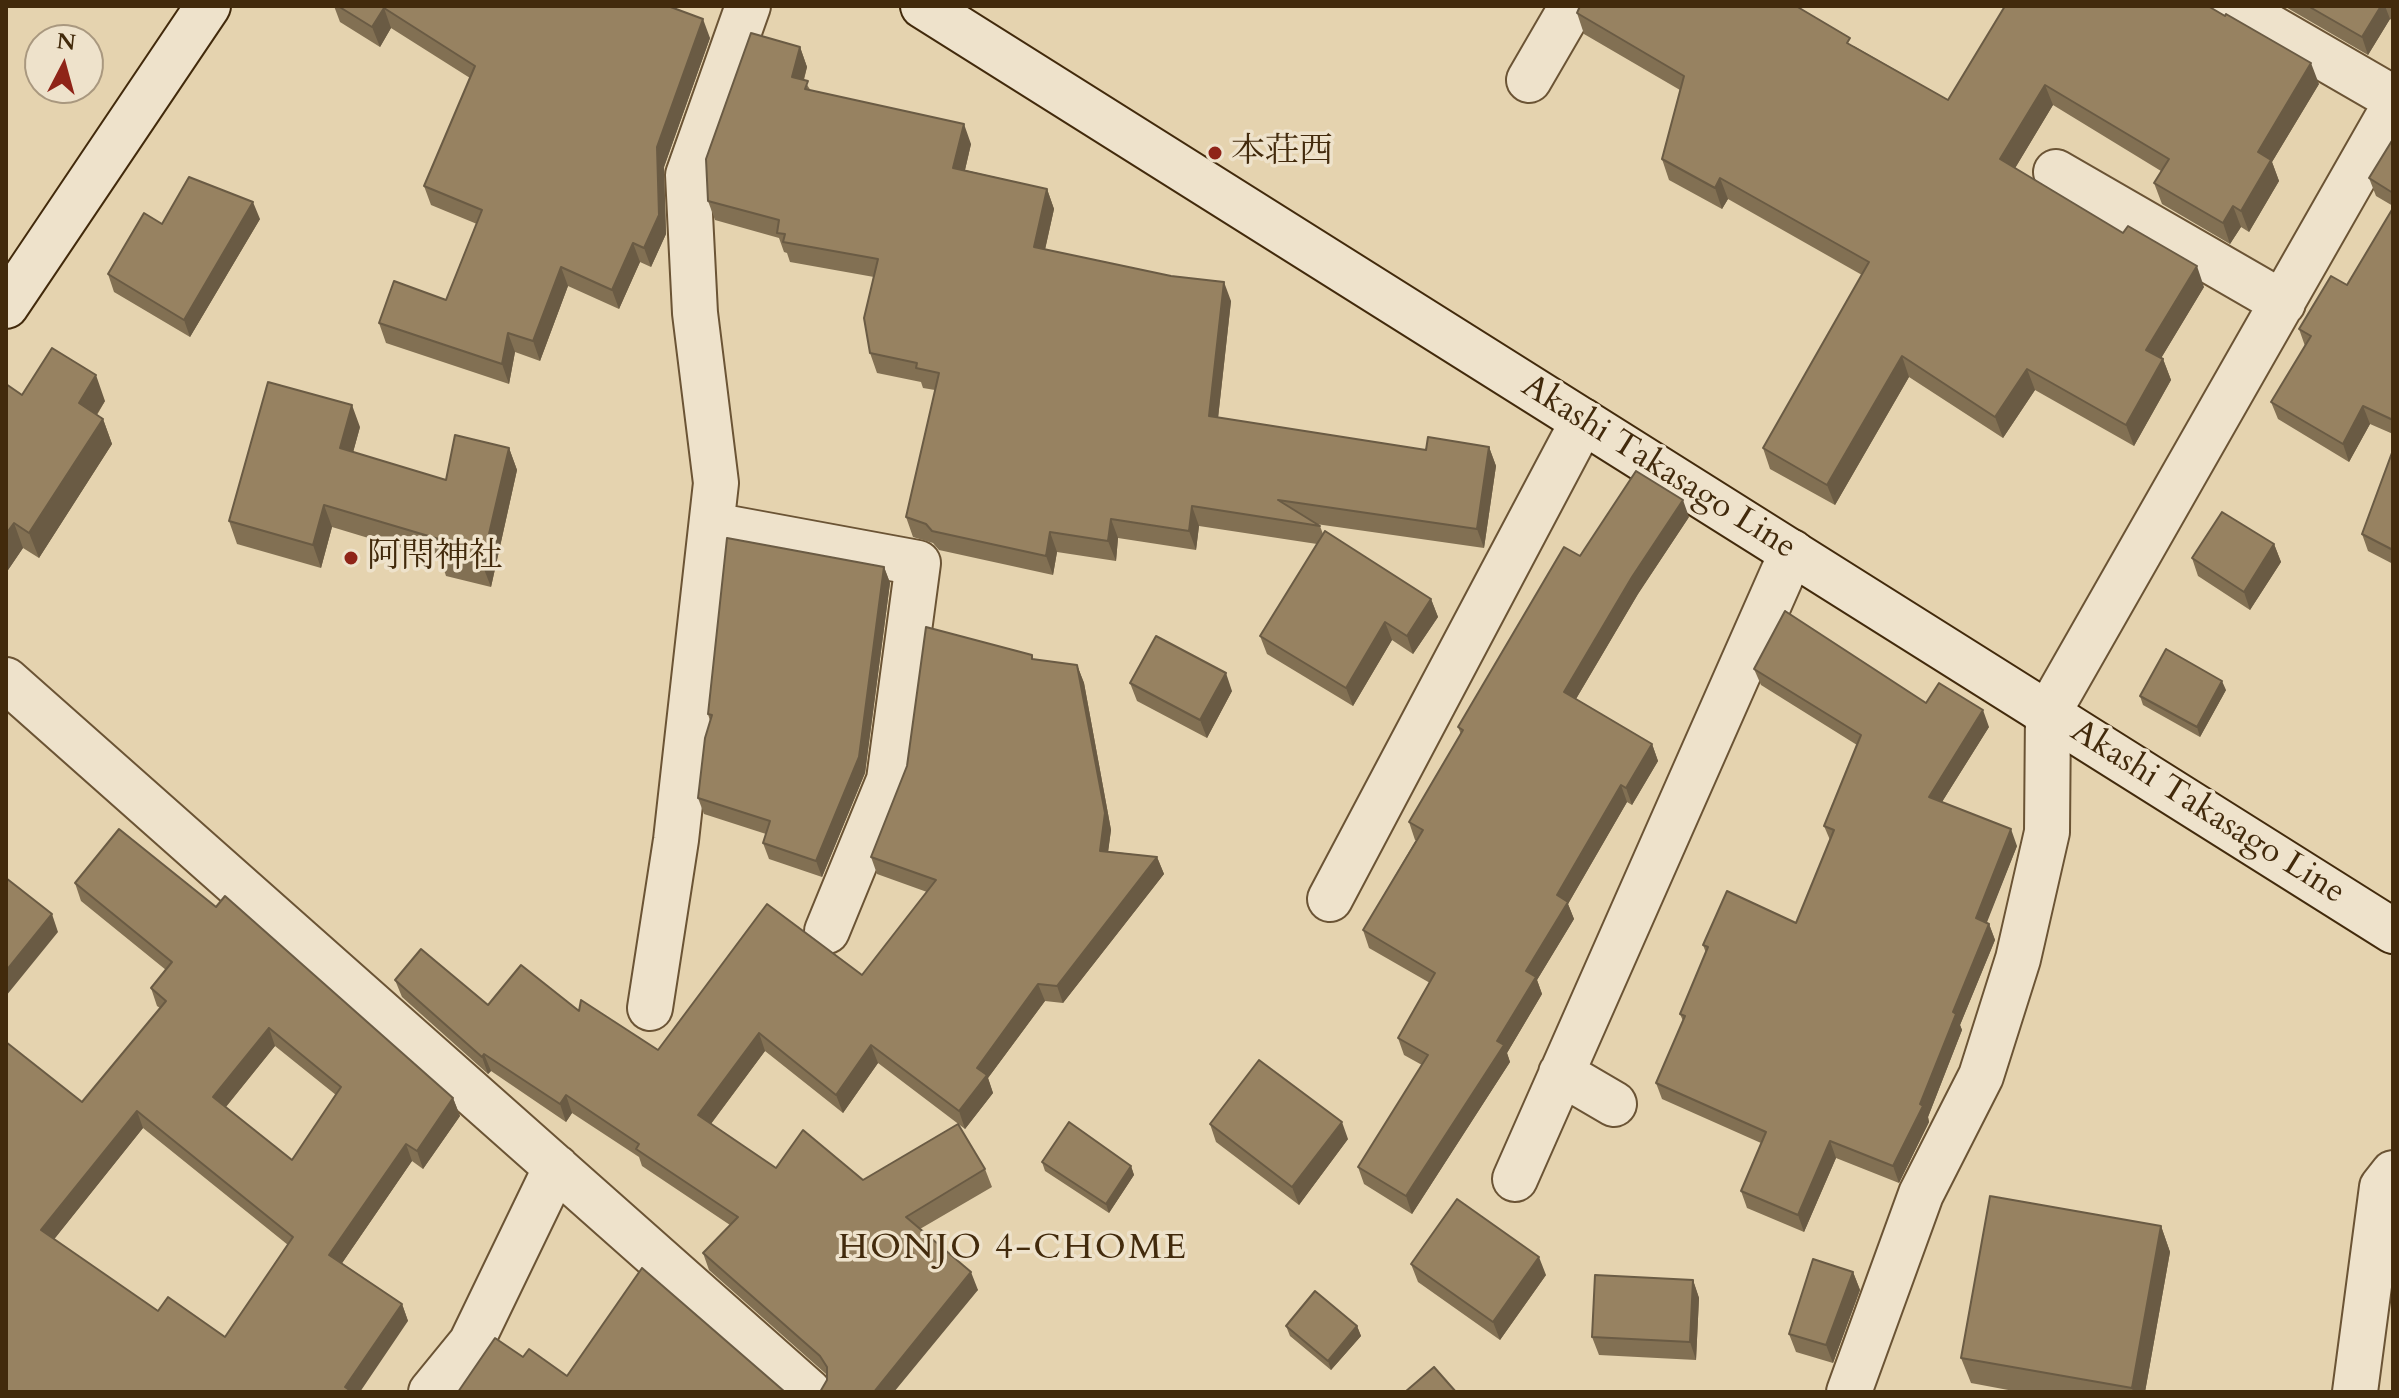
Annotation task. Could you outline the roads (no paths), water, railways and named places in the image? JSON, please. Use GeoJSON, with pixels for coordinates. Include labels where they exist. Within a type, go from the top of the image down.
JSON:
{"type":"FeatureCollection","features":[{"type":"Feature","properties":{"kind":"street"},"geometry":{"type":"LineString","coordinates":[[6,306],[208,6]]}},
{"type":"Feature","properties":{"kind":"street"},"geometry":{"type":"LineString","coordinates":[[650,1008],[676,840],[716,483],[695,313],[688,175],[748,6]]}},
{"type":"Feature","properties":{"kind":"street","name":"Akashi Takasago Line"},"geometry":{"type":"LineString","coordinates":[[923,6],[2393,931]]}},
{"type":"Feature","properties":{"kind":"street"},"geometry":{"type":"LineString","coordinates":[[1529,80],[1572,6]]}},
{"type":"Feature","properties":{"kind":"street"},"geometry":{"type":"LineString","coordinates":[[2234,6],[2393,98]]}},
{"type":"Feature","properties":{"kind":"street"},"geometry":{"type":"LineString","coordinates":[[1849,1392],[1921,1194],[1981,1076],[2018,959],[2047,832],[2048,713],[2393,108]]}},
{"type":"Feature","properties":{"kind":"street"},"geometry":{"type":"LineString","coordinates":[[2056,172],[2283,303]]}},
{"type":"Feature","properties":{"kind":"street"},"geometry":{"type":"LineString","coordinates":[[1330,899],[1583,421]]}},
{"type":"Feature","properties":{"kind":"street"},"geometry":{"type":"LineString","coordinates":[[712,525],[918,563],[889,780],[827,931]]}},
{"type":"Feature","properties":{"kind":"street"},"geometry":{"type":"LineString","coordinates":[[1515,1179],[1792,552]]}},
{"type":"Feature","properties":{"kind":"street"},"geometry":{"type":"LineString","coordinates":[[6,680],[809,1392]]}},
{"type":"Feature","properties":{"kind":"street"},"geometry":{"type":"LineString","coordinates":[[1561,1073],[1614,1104]]}},
{"type":"Feature","properties":{"kind":"street"},"geometry":{"type":"LineString","coordinates":[[431,1392],[471,1343],[556,1167]]}},
{"type":"Feature","properties":{"kind":"street"},"geometry":{"type":"LineString","coordinates":[[2355,1392],[2382,1187],[2393,1173]]}},
{"type":"Feature","properties":{"kind":"place","name":"本荘西"},"geometry":{"type":"Point","coordinates":[1215,153]}},
{"type":"Feature","properties":{"kind":"place","name":"阿閇神社"},"geometry":{"type":"Point","coordinates":[351,558]}},
{"type":"Feature","properties":{"kind":"district","name":"HONJO 4-CHOME"},"geometry":{"type":"Point","coordinates":[1013,1250]}}]}
